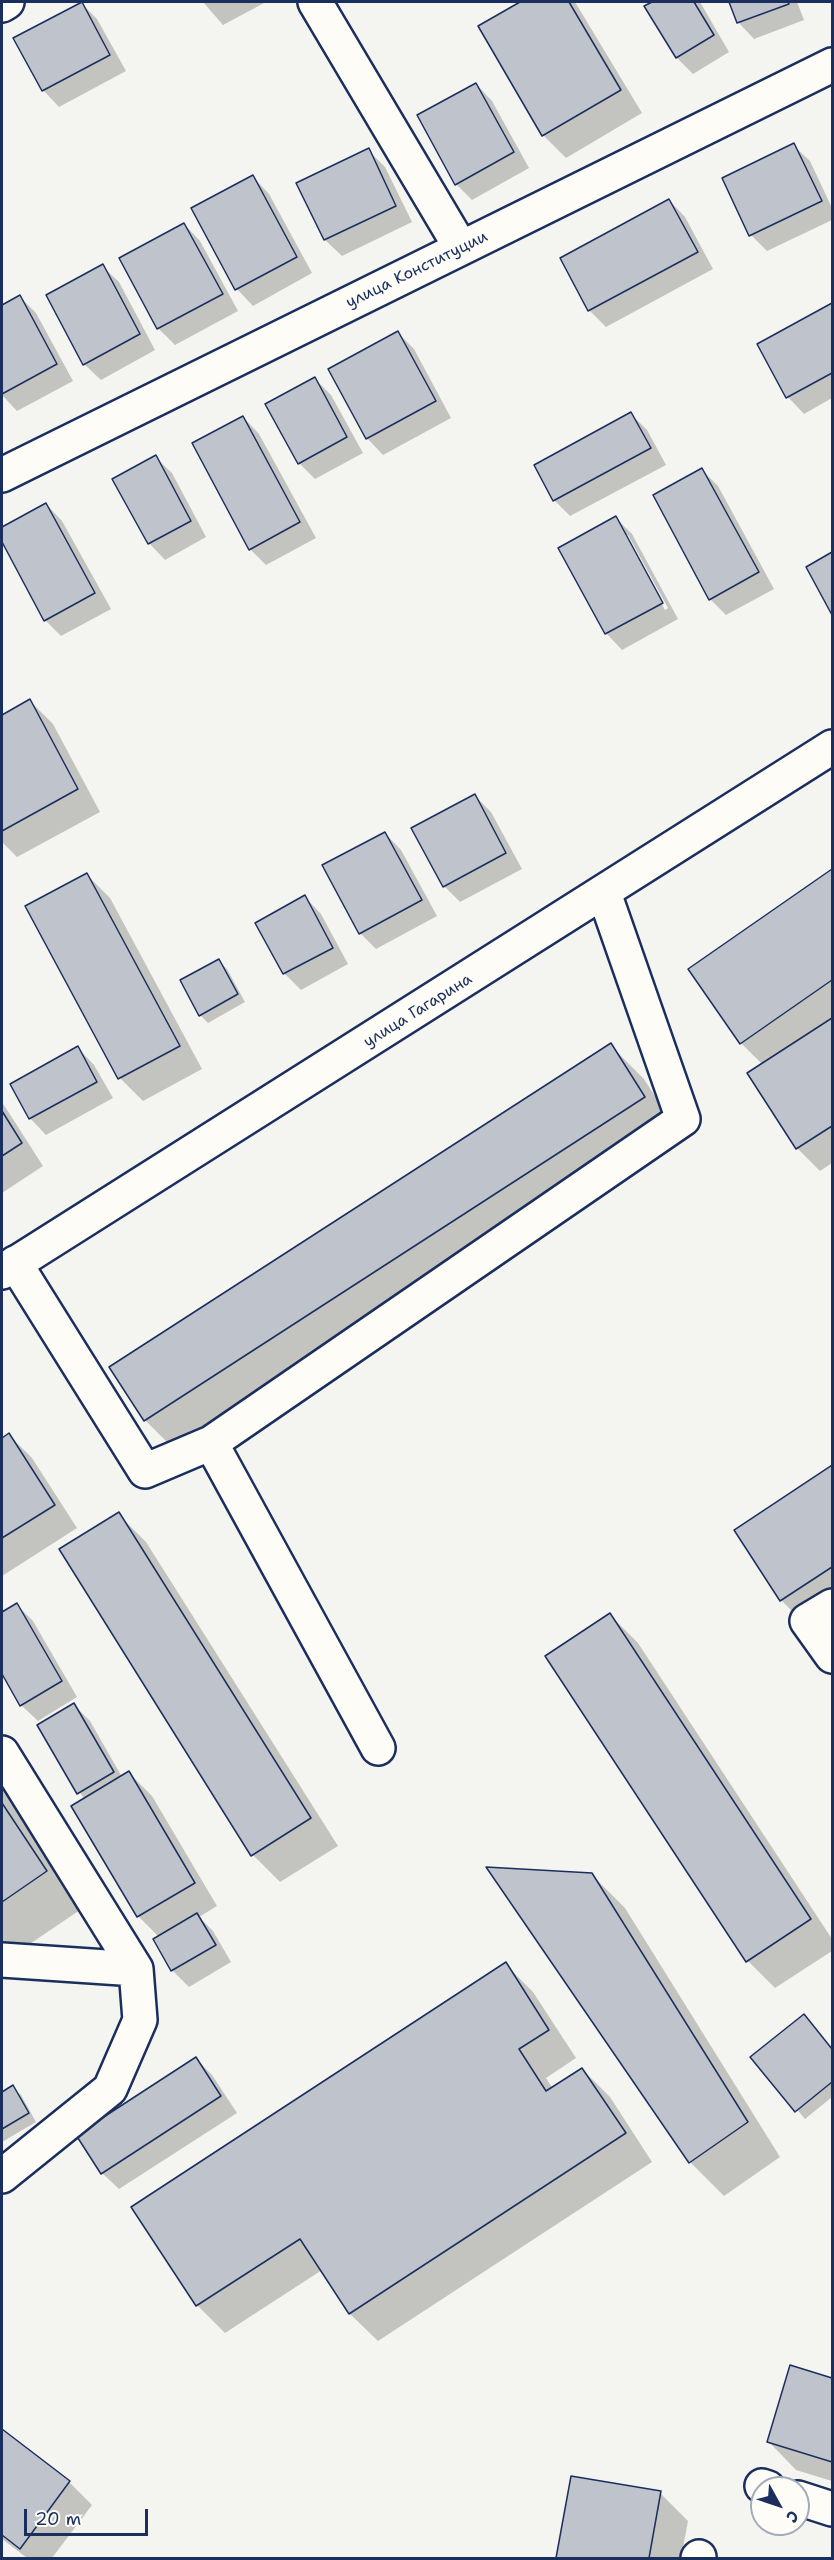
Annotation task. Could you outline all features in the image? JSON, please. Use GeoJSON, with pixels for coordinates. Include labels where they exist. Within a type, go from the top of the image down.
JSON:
{"type":"FeatureCollection","features":[{"type":"Feature","properties":{"kind":"street"},"geometry":{"type":"LineString","coordinates":[[2,5],[7,2]]}},
{"type":"Feature","properties":{"kind":"street"},"geometry":{"type":"LineString","coordinates":[[315,2],[461,248]]}},
{"type":"Feature","properties":{"kind":"street","name":"улица Конституции"},"geometry":{"type":"LineString","coordinates":[[2,475],[832,65]]}},
{"type":"Feature","properties":{"kind":"street","name":"улица Гагарина"},"geometry":{"type":"LineString","coordinates":[[8,1268],[832,747]]}},
{"type":"Feature","properties":{"kind":"street"},"geometry":{"type":"LineString","coordinates":[[8,1268],[145,1470],[211,1443],[683,1119],[604,893]]}},
{"type":"Feature","properties":{"kind":"street"},"geometry":{"type":"LineString","coordinates":[[211,1443],[378,1748]]}},
{"type":"Feature","properties":{"kind":"street"},"geometry":{"type":"LineString","coordinates":[[832,1606],[807,1621],[832,1656]]}},
{"type":"Feature","properties":{"kind":"street"},"geometry":{"type":"LineString","coordinates":[[2,1753],[136,1969],[140,2020],[110,2089],[2,2176]]}},
{"type":"Feature","properties":{"kind":"street"},"geometry":{"type":"LineString","coordinates":[[2,1960],[136,1969]]}},
{"type":"Feature","properties":{"kind":"street"},"geometry":{"type":"LineString","coordinates":[[810,2502],[832,2510]]}},
{"type":"Feature","properties":{"kind":"building"},"geometry":{"type":"Polygon","coordinates":[[[82,2],[110,55],[42,91],[13,38],[82,2]]]}},
{"type":"Feature","properties":{"kind":"building"},"geometry":{"type":"Polygon","coordinates":[[[520,2],[569,2],[621,90],[542,136],[478,26],[520,2]]]}},
{"type":"Feature","properties":{"kind":"building"},"geometry":{"type":"Polygon","coordinates":[[[652,2],[694,2],[714,35],[676,58],[644,6],[652,2]]]}},
{"type":"Feature","properties":{"kind":"building"},"geometry":{"type":"Polygon","coordinates":[[[729,2],[788,2],[789,4],[737,23],[729,2]]]}},
{"type":"Feature","properties":{"kind":"building"},"geometry":{"type":"Polygon","coordinates":[[[476,83],[514,152],[455,185],[417,115],[476,83]]]}},
{"type":"Feature","properties":{"kind":"building"},"geometry":{"type":"Polygon","coordinates":[[[794,143],[822,201],[749,236],[722,178],[794,143]]]}},
{"type":"Feature","properties":{"kind":"building"},"geometry":{"type":"Polygon","coordinates":[[[369,148],[396,206],[324,240],[296,183],[369,148]]]}},
{"type":"Feature","properties":{"kind":"building"},"geometry":{"type":"Polygon","coordinates":[[[253,175],[297,257],[235,290],[191,208],[253,175]]]}},
{"type":"Feature","properties":{"kind":"building"},"geometry":{"type":"Polygon","coordinates":[[[669,199],[698,252],[588,311],[560,258],[669,199]]]}},
{"type":"Feature","properties":{"kind":"building"},"geometry":{"type":"Polygon","coordinates":[[[184,223],[223,294],[157,329],[119,258],[184,223]]]}},
{"type":"Feature","properties":{"kind":"building"},"geometry":{"type":"Polygon","coordinates":[[[103,264],[140,334],[83,365],[46,295],[103,264]]]}},
{"type":"Feature","properties":{"kind":"building"},"geometry":{"type":"Polygon","coordinates":[[[20,295],[57,364],[2,394],[2,305],[20,295]]]}},
{"type":"Feature","properties":{"kind":"building"},"geometry":{"type":"Polygon","coordinates":[[[832,303],[832,373],[786,398],[757,344],[832,303]]]}},
{"type":"Feature","properties":{"kind":"building"},"geometry":{"type":"Polygon","coordinates":[[[398,331],[436,401],[366,439],[328,369],[398,331]]]}},
{"type":"Feature","properties":{"kind":"building"},"geometry":{"type":"Polygon","coordinates":[[[315,377],[347,437],[298,464],[265,404],[315,377]]]}},
{"type":"Feature","properties":{"kind":"building"},"geometry":{"type":"Polygon","coordinates":[[[631,412],[651,448],[553,501],[534,465],[631,412]]]}},
{"type":"Feature","properties":{"kind":"building"},"geometry":{"type":"Polygon","coordinates":[[[243,416],[300,522],[249,550],[192,443],[243,416]]]}},
{"type":"Feature","properties":{"kind":"building"},"geometry":{"type":"Polygon","coordinates":[[[156,455],[191,521],[148,544],[112,479],[156,455]]]}},
{"type":"Feature","properties":{"kind":"building"},"geometry":{"type":"Polygon","coordinates":[[[702,468],[759,572],[709,600],[653,495],[702,468]]]}},
{"type":"Feature","properties":{"kind":"building"},"geometry":{"type":"Polygon","coordinates":[[[46,503],[95,593],[44,621],[2,542],[2,527],[46,503]]]}},
{"type":"Feature","properties":{"kind":"building"},"geometry":{"type":"Polygon","coordinates":[[[616,516],[663,603],[605,634],[558,548],[616,516]]]}},
{"type":"Feature","properties":{"kind":"building"},"geometry":{"type":"Polygon","coordinates":[[[832,552],[832,615],[806,567],[832,552]]]}},
{"type":"Feature","properties":{"kind":"building"},"geometry":{"type":"Polygon","coordinates":[[[30,699],[78,789],[2,831],[2,715],[30,699]]]}},
{"type":"Feature","properties":{"kind":"building"},"geometry":{"type":"Polygon","coordinates":[[[475,794],[506,853],[443,887],[411,828],[475,794]]]}},
{"type":"Feature","properties":{"kind":"building"},"geometry":{"type":"Polygon","coordinates":[[[385,832],[422,900],[359,934],[322,865],[385,832]]]}},
{"type":"Feature","properties":{"kind":"building"},"geometry":{"type":"Polygon","coordinates":[[[832,869],[832,980],[740,1044],[688,969],[832,869]]]}},
{"type":"Feature","properties":{"kind":"building"},"geometry":{"type":"Polygon","coordinates":[[[87,873],[180,1046],[118,1079],[25,906],[87,873]]]}},
{"type":"Feature","properties":{"kind":"building"},"geometry":{"type":"Polygon","coordinates":[[[305,895],[333,948],[283,974],[255,923],[305,895]]]}},
{"type":"Feature","properties":{"kind":"building"},"geometry":{"type":"Polygon","coordinates":[[[219,959],[238,994],[199,1016],[180,980],[219,959]]]}},
{"type":"Feature","properties":{"kind":"building"},"geometry":{"type":"Polygon","coordinates":[[[832,1018],[832,1126],[796,1149],[747,1073],[832,1018]]]}},
{"type":"Feature","properties":{"kind":"building"},"geometry":{"type":"Polygon","coordinates":[[[611,1043],[645,1097],[144,1421],[109,1367],[611,1043]]]}},
{"type":"Feature","properties":{"kind":"building"},"geometry":{"type":"Polygon","coordinates":[[[78,1046],[97,1082],[29,1119],[10,1084],[78,1046]]]}},
{"type":"Feature","properties":{"kind":"building"},"geometry":{"type":"Polygon","coordinates":[[[2,1111],[22,1143],[2,1156],[2,1111]]]}},
{"type":"Feature","properties":{"kind":"building"},"geometry":{"type":"Polygon","coordinates":[[[9,1433],[55,1505],[2,1538],[2,1438],[9,1433]]]}},
{"type":"Feature","properties":{"kind":"building"},"geometry":{"type":"Polygon","coordinates":[[[832,1465],[832,1567],[780,1601],[734,1530],[832,1465]]]}},
{"type":"Feature","properties":{"kind":"building"},"geometry":{"type":"Polygon","coordinates":[[[119,1512],[311,1818],[251,1856],[59,1549],[119,1512]]]}},
{"type":"Feature","properties":{"kind":"building"},"geometry":{"type":"Polygon","coordinates":[[[17,1603],[62,1681],[20,1706],[2,1674],[2,1612],[17,1603]]]}},
{"type":"Feature","properties":{"kind":"building"},"geometry":{"type":"Polygon","coordinates":[[[610,1613],[811,1919],[746,1962],[545,1656],[610,1613]]]}},
{"type":"Feature","properties":{"kind":"building"},"geometry":{"type":"Polygon","coordinates":[[[74,1703],[114,1772],[77,1794],[37,1725],[74,1703]]]}},
{"type":"Feature","properties":{"kind":"building"},"geometry":{"type":"Polygon","coordinates":[[[129,1771],[195,1883],[137,1917],[71,1806],[129,1771]]]}},
{"type":"Feature","properties":{"kind":"building"},"geometry":{"type":"Polygon","coordinates":[[[2,1803],[47,1871],[2,1902],[2,1803]]]}},
{"type":"Feature","properties":{"kind":"building"},"geometry":{"type":"Polygon","coordinates":[[[486,1867],[592,1873],[748,2122],[689,2163],[486,1867]]]}},
{"type":"Feature","properties":{"kind":"building"},"geometry":{"type":"Polygon","coordinates":[[[197,1913],[216,1945],[171,1971],[153,1939],[197,1913]]]}},
{"type":"Feature","properties":{"kind":"building"},"geometry":{"type":"Polygon","coordinates":[[[506,1962],[549,2030],[519,2049],[546,2091],[582,2068],[626,2133],[349,2314],[300,2239],[196,2306],[131,2207],[506,1962]]]}},
{"type":"Feature","properties":{"kind":"building"},"geometry":{"type":"Polygon","coordinates":[[[804,2014],[832,2049],[832,2082],[795,2112],[750,2057],[804,2014]]]}},
{"type":"Feature","properties":{"kind":"building"},"geometry":{"type":"Polygon","coordinates":[[[196,2057],[221,2096],[101,2174],[76,2135],[196,2057]]]}},
{"type":"Feature","properties":{"kind":"building"},"geometry":{"type":"Polygon","coordinates":[[[13,2085],[29,2113],[2,2129],[2,2092],[13,2085]]]}},
{"type":"Feature","properties":{"kind":"building"},"geometry":{"type":"Polygon","coordinates":[[[790,2365],[832,2378],[832,2462],[767,2442],[790,2365]]]}},
{"type":"Feature","properties":{"kind":"building"},"geometry":{"type":"Polygon","coordinates":[[[2,2429],[70,2481],[20,2549],[2,2535],[2,2429]]]}},
{"type":"Feature","properties":{"kind":"building"},"geometry":{"type":"Polygon","coordinates":[[[571,2476],[661,2491],[649,2558],[556,2558],[571,2476]]]}}]}
